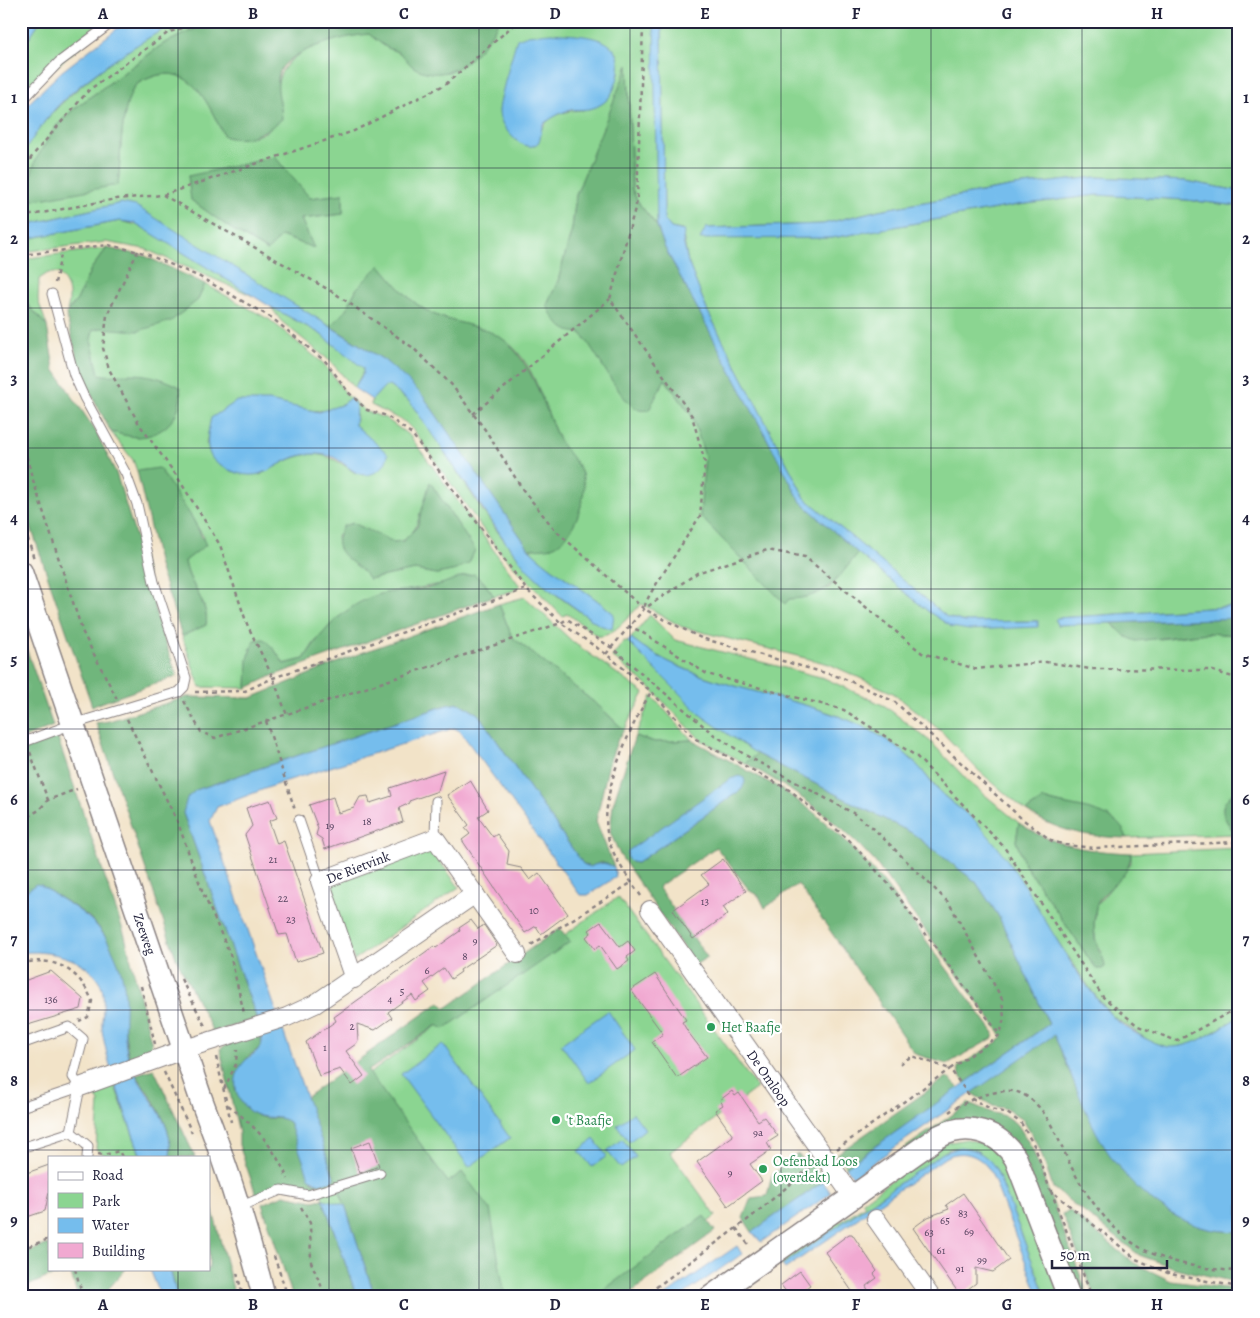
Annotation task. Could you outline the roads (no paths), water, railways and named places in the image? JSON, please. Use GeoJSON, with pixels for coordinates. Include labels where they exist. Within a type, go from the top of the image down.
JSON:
{"type":"FeatureCollection","features":[{"type":"Feature","properties":{"kind":"street","name":"Zeeweg"},"geometry":{"type":"LineString","coordinates":[[21,572],[238,1207],[264,1297]]}},
{"type":"Feature","properties":{"kind":"street"},"geometry":{"type":"LineString","coordinates":[[436,838],[517,954]]}},
{"type":"Feature","properties":{"kind":"street","name":"De Rietvink"},"geometry":{"type":"LineString","coordinates":[[354,979],[320,881],[436,838]]}},
{"type":"Feature","properties":{"kind":"street"},"geometry":{"type":"LineString","coordinates":[[80,1087],[185,1049],[281,1019],[315,1004],[475,894]]}},
{"type":"Feature","properties":{"kind":"street","name":"De Omloop"},"geometry":{"type":"LineString","coordinates":[[650,910],[853,1197]]}},
{"type":"Feature","properties":{"kind":"street"},"geometry":{"type":"LineString","coordinates":[[711,1297],[946,1133],[971,1129],[1002,1141],[1016,1159],[1069,1297]]}},
{"type":"Feature","properties":{"kind":"street"},"geometry":{"type":"LineString","coordinates":[[876,1219],[931,1297]]}},
{"type":"Feature","properties":{"kind":"lane"},"geometry":{"type":"LineString","coordinates":[[21,102],[59,62],[114,21]]}},
{"type":"Feature","properties":{"kind":"lane"},"geometry":{"type":"LineString","coordinates":[[24,742],[73,724],[179,692],[184,687],[186,678],[154,582],[137,504],[126,474],[74,375],[52,294]]}},
{"type":"Feature","properties":{"kind":"lane"},"geometry":{"type":"LineString","coordinates":[[436,801],[436,838]]}},
{"type":"Feature","properties":{"kind":"lane"},"geometry":{"type":"LineString","coordinates":[[299,820],[320,881]]}},
{"type":"Feature","properties":{"kind":"lane"},"geometry":{"type":"LineString","coordinates":[[21,1044],[69,1027],[84,1039],[74,1077],[80,1087],[71,1132]]}},
{"type":"Feature","properties":{"kind":"lane"},"geometry":{"type":"LineString","coordinates":[[21,1107],[80,1087]]}},
{"type":"Feature","properties":{"kind":"lane"},"geometry":{"type":"LineString","coordinates":[[21,1148],[71,1132]]}},
{"type":"Feature","properties":{"kind":"lane"},"geometry":{"type":"LineString","coordinates":[[71,1132],[88,1146],[87,1154]]}},
{"type":"Feature","properties":{"kind":"lane"},"geometry":{"type":"LineString","coordinates":[[238,1207],[281,1190],[308,1195],[380,1173]]}},
{"type":"Feature","properties":{"kind":"water"},"geometry":{"type":"Polygon","coordinates":[[[21,21],[40,21],[21,50],[21,21]]]}},
{"type":"Feature","properties":{"kind":"water"},"geometry":{"type":"Polygon","coordinates":[[[127,21],[180,21],[132,48],[80,86],[50,114],[21,156],[21,112],[61,72],[127,21]]]}},
{"type":"Feature","properties":{"kind":"water"},"geometry":{"type":"Polygon","coordinates":[[[662,24],[664,219],[671,228],[684,231],[683,241],[688,262],[707,310],[805,498],[947,617],[965,622],[1038,621],[1038,627],[969,630],[952,627],[929,612],[858,553],[801,502],[665,248],[657,226],[654,26],[662,24]]]}},
{"type":"Feature","properties":{"kind":"water"},"geometry":{"type":"Polygon","coordinates":[[[551,33],[588,37],[609,45],[616,52],[619,63],[618,77],[612,93],[604,103],[592,108],[570,110],[559,114],[543,124],[540,139],[536,145],[524,145],[510,134],[500,119],[499,111],[506,76],[517,39],[528,35],[551,33]]]}},
{"type":"Feature","properties":{"kind":"water"},"geometry":{"type":"Polygon","coordinates":[[[1096,177],[1186,181],[1239,191],[1239,206],[1186,200],[1097,195],[1018,205],[832,238],[700,239],[706,228],[823,224],[879,210],[1015,186],[1096,177]]]}},
{"type":"Feature","properties":{"kind":"water"},"geometry":{"type":"Polygon","coordinates":[[[121,203],[136,206],[384,360],[406,379],[423,396],[529,549],[614,614],[612,629],[599,625],[546,587],[527,569],[505,541],[410,402],[389,386],[384,387],[372,400],[354,388],[363,374],[363,368],[319,333],[271,307],[135,223],[120,221],[21,240],[21,226],[121,203]]]}},
{"type":"Feature","properties":{"kind":"water"},"geometry":{"type":"Polygon","coordinates":[[[350,398],[356,406],[355,425],[388,454],[383,467],[369,475],[353,471],[339,460],[324,455],[300,456],[261,474],[250,475],[237,473],[221,466],[211,457],[208,445],[208,432],[211,418],[237,401],[269,401],[319,412],[341,405],[350,398]]]}},
{"type":"Feature","properties":{"kind":"water"},"geometry":{"type":"Polygon","coordinates":[[[1239,606],[1239,618],[1057,625],[1055,620],[1057,618],[1239,606]]]}},
{"type":"Feature","properties":{"kind":"water"},"geometry":{"type":"Polygon","coordinates":[[[631,638],[653,653],[703,676],[809,706],[845,719],[876,733],[904,753],[920,768],[939,791],[975,821],[998,847],[1092,993],[1116,1020],[1131,1030],[1158,1044],[1172,1047],[1181,1046],[1207,1036],[1239,1017],[1239,1232],[1210,1229],[1186,1221],[1159,1205],[1134,1184],[1113,1159],[1097,1133],[1083,1105],[1054,1035],[853,1177],[846,1167],[1049,1024],[998,915],[976,882],[912,833],[757,754],[702,716],[628,642],[631,638]]]}},
{"type":"Feature","properties":{"kind":"water"},"geometry":{"type":"Polygon","coordinates":[[[459,703],[478,714],[583,864],[590,867],[602,863],[611,865],[614,867],[616,877],[588,895],[580,895],[460,731],[454,728],[283,782],[217,807],[210,821],[334,1177],[332,1181],[319,1184],[309,1177],[289,1122],[284,1119],[263,1117],[252,1113],[242,1103],[236,1091],[237,1073],[244,1062],[259,1048],[262,1037],[183,813],[187,798],[196,790],[447,705],[459,703]]]}},
{"type":"Feature","properties":{"kind":"water"},"geometry":{"type":"Polygon","coordinates":[[[740,776],[744,778],[745,782],[742,789],[637,863],[631,862],[627,858],[628,851],[730,779],[740,776]]]}},
{"type":"Feature","properties":{"kind":"water"},"geometry":{"type":"Polygon","coordinates":[[[36,884],[41,885],[90,919],[104,935],[112,949],[121,971],[124,988],[125,1036],[129,1060],[134,1072],[162,1118],[170,1143],[170,1156],[141,1156],[106,1052],[102,1029],[102,989],[94,974],[76,961],[65,957],[42,952],[21,953],[21,895],[36,884]]]}},
{"type":"Feature","properties":{"kind":"water"},"geometry":{"type":"Polygon","coordinates":[[[608,1011],[635,1050],[589,1083],[561,1044],[608,1011]]]}},
{"type":"Feature","properties":{"kind":"water"},"geometry":{"type":"Polygon","coordinates":[[[443,1044],[510,1138],[469,1167],[401,1074],[443,1044]]]}},
{"type":"Feature","properties":{"kind":"water"},"geometry":{"type":"Polygon","coordinates":[[[633,1113],[645,1129],[629,1142],[617,1125],[633,1113]]]}},
{"type":"Feature","properties":{"kind":"water"},"geometry":{"type":"Polygon","coordinates":[[[594,1139],[607,1156],[592,1167],[579,1151],[594,1139]]]}},
{"type":"Feature","properties":{"kind":"water"},"geometry":{"type":"Polygon","coordinates":[[[622,1139],[636,1157],[621,1168],[607,1151],[622,1139]]]}},
{"type":"Feature","properties":{"kind":"water"},"geometry":{"type":"Polygon","coordinates":[[[960,1147],[972,1149],[981,1154],[996,1169],[1046,1297],[1039,1297],[991,1172],[982,1161],[965,1154],[946,1157],[785,1269],[782,1265],[943,1153],[960,1147]]]}},
{"type":"Feature","properties":{"kind":"water"},"geometry":{"type":"Polygon","coordinates":[[[823,1182],[831,1193],[761,1242],[752,1232],[823,1182]]]}},
{"type":"Feature","properties":{"kind":"water"},"geometry":{"type":"Polygon","coordinates":[[[323,1199],[345,1205],[375,1297],[357,1297],[323,1199]]]}},
{"type":"Feature","properties":{"kind":"water"},"geometry":{"type":"Polygon","coordinates":[[[737,1246],[742,1254],[680,1297],[663,1297],[737,1246]]]}},
{"type":"Feature","properties":{"kind":"water"},"geometry":{"type":"Polygon","coordinates":[[[150,1270],[170,1270],[177,1297],[161,1297],[150,1270]]]}},
{"type":"Feature","properties":{"kind":"place","name":"Het Baafje"},"geometry":{"type":"Point","coordinates":[711,1027]}},
{"type":"Feature","properties":{"kind":"place","name":"'t Baafje"},"geometry":{"type":"Point","coordinates":[556,1120]}},
{"type":"Feature","properties":{"kind":"place","name":"Oefenbad Loos (overdekt)"},"geometry":{"type":"Point","coordinates":[763,1169]}}]}
